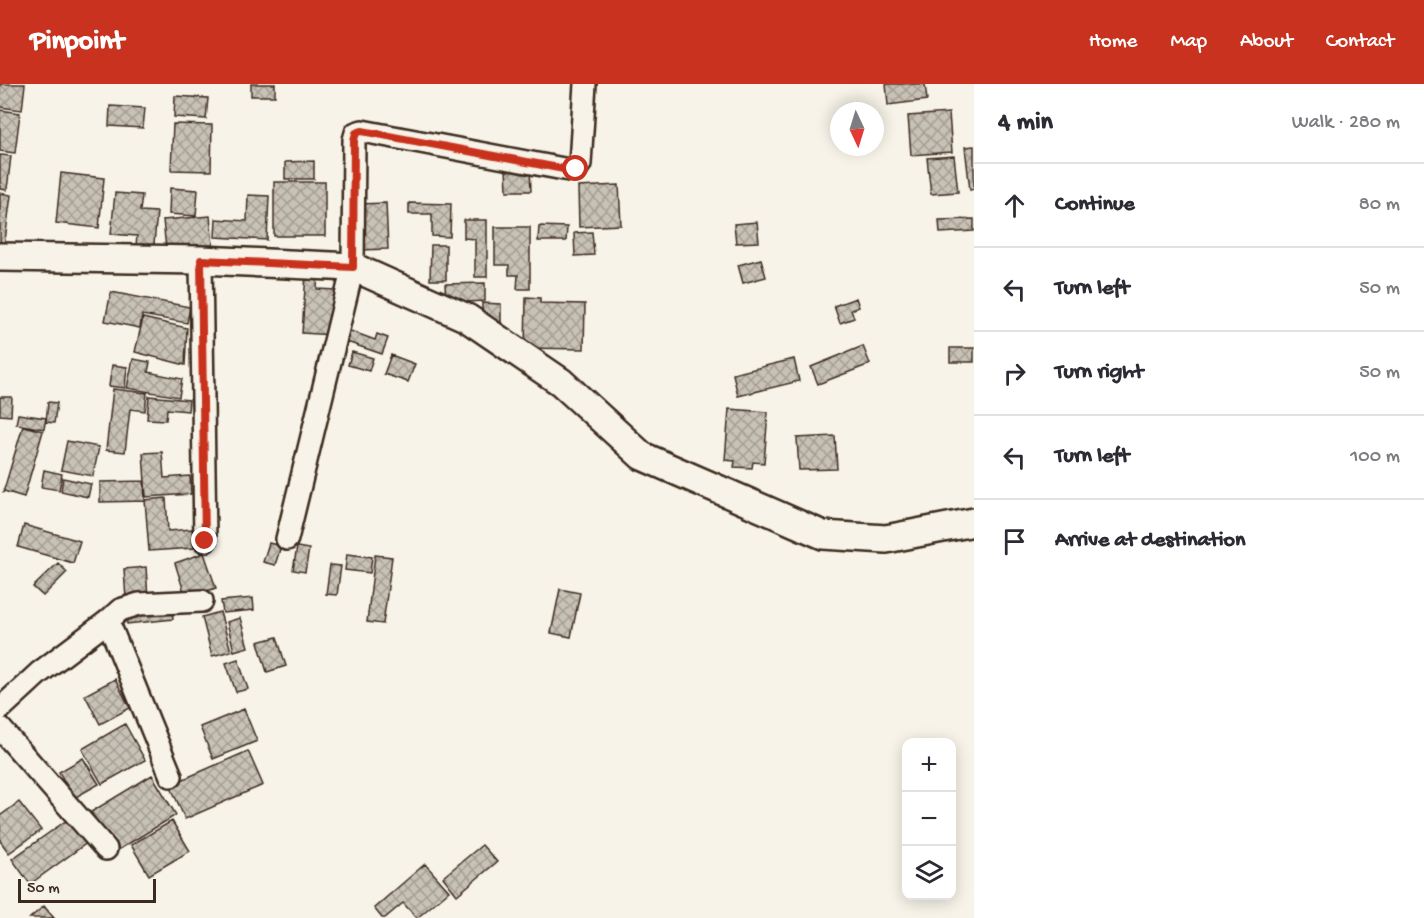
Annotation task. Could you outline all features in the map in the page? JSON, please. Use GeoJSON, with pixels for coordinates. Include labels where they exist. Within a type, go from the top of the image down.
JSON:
{"type":"FeatureCollection","features":[{"type":"Feature","properties":{"kind":"street"},"geometry":{"type":"LineString","coordinates":[[287,539],[353,267],[354,140],[356,133],[362,131],[569,170],[576,169],[580,164],[585,84]]}},
{"type":"Feature","properties":{"kind":"street"},"geometry":{"type":"LineString","coordinates":[[0,257],[201,260],[353,267],[467,318],[561,382],[642,456],[823,535],[886,539],[974,522]]}},
{"type":"Feature","properties":{"kind":"street"},"geometry":{"type":"LineString","coordinates":[[201,260],[205,541]]}},
{"type":"Feature","properties":{"kind":"street"},"geometry":{"type":"LineString","coordinates":[[0,709],[39,673],[120,610],[139,604],[202,601]]}},
{"type":"Feature","properties":{"kind":"street"},"geometry":{"type":"LineString","coordinates":[[108,621],[171,776]]}},
{"type":"Feature","properties":{"kind":"street"},"geometry":{"type":"LineString","coordinates":[[0,728],[106,849]]}},
{"type":"Feature","properties":{"kind":"building"},"geometry":{"type":"Polygon","coordinates":[[[0,84],[25,84],[22,110],[0,107],[0,84]]]}},
{"type":"Feature","properties":{"kind":"building"},"geometry":{"type":"Polygon","coordinates":[[[251,84],[275,84],[275,96],[251,96],[251,84]]]}},
{"type":"Feature","properties":{"kind":"building"},"geometry":{"type":"Polygon","coordinates":[[[886,84],[925,84],[927,100],[888,105],[886,84]]]}},
{"type":"Feature","properties":{"kind":"building"},"geometry":{"type":"Polygon","coordinates":[[[175,96],[208,98],[206,119],[174,117],[175,96]]]}},
{"type":"Feature","properties":{"kind":"building"},"geometry":{"type":"Polygon","coordinates":[[[110,106],[145,108],[143,128],[109,126],[110,106]]]}},
{"type":"Feature","properties":{"kind":"building"},"geometry":{"type":"Polygon","coordinates":[[[0,110],[20,113],[15,153],[0,151],[0,110]]]}},
{"type":"Feature","properties":{"kind":"building"},"geometry":{"type":"Polygon","coordinates":[[[949,113],[952,152],[911,155],[908,116],[949,113]]]}},
{"type":"Feature","properties":{"kind":"building"},"geometry":{"type":"Polygon","coordinates":[[[173,124],[212,125],[211,171],[171,170],[173,124]]]}},
{"type":"Feature","properties":{"kind":"building"},"geometry":{"type":"Polygon","coordinates":[[[974,146],[974,189],[970,190],[965,147],[974,146]]]}},
{"type":"Feature","properties":{"kind":"building"},"geometry":{"type":"Polygon","coordinates":[[[0,155],[11,156],[7,190],[0,189],[0,155]]]}},
{"type":"Feature","properties":{"kind":"building"},"geometry":{"type":"Polygon","coordinates":[[[954,156],[958,192],[931,194],[927,158],[954,156]]]}},
{"type":"Feature","properties":{"kind":"building"},"geometry":{"type":"Polygon","coordinates":[[[314,161],[314,179],[285,179],[285,162],[314,161]]]}},
{"type":"Feature","properties":{"kind":"building"},"geometry":{"type":"Polygon","coordinates":[[[530,167],[531,191],[507,191],[506,168],[530,167]]]}},
{"type":"Feature","properties":{"kind":"building"},"geometry":{"type":"Polygon","coordinates":[[[61,173],[104,178],[99,228],[56,223],[61,173]]]}},
{"type":"Feature","properties":{"kind":"building"},"geometry":{"type":"Polygon","coordinates":[[[274,182],[325,182],[325,236],[274,236],[274,182]]]}},
{"type":"Feature","properties":{"kind":"building"},"geometry":{"type":"Polygon","coordinates":[[[619,185],[621,225],[579,227],[578,187],[619,185]]]}},
{"type":"Feature","properties":{"kind":"building"},"geometry":{"type":"Polygon","coordinates":[[[170,188],[198,190],[196,216],[169,214],[170,188]]]}},
{"type":"Feature","properties":{"kind":"building"},"geometry":{"type":"Polygon","coordinates":[[[0,193],[11,195],[4,248],[0,247],[0,193]]]}},
{"type":"Feature","properties":{"kind":"building"},"geometry":{"type":"Polygon","coordinates":[[[115,193],[142,195],[140,211],[157,212],[153,255],[135,254],[137,236],[111,234],[115,193]]]}},
{"type":"Feature","properties":{"kind":"building"},"geometry":{"type":"Polygon","coordinates":[[[248,195],[269,196],[267,240],[215,237],[216,219],[247,221],[248,195]]]}},
{"type":"Feature","properties":{"kind":"building"},"geometry":{"type":"Polygon","coordinates":[[[386,203],[388,249],[360,250],[359,204],[386,203]]]}},
{"type":"Feature","properties":{"kind":"building"},"geometry":{"type":"Polygon","coordinates":[[[409,203],[451,204],[450,237],[432,236],[432,214],[409,214],[409,203]]]}},
{"type":"Feature","properties":{"kind":"building"},"geometry":{"type":"Polygon","coordinates":[[[210,216],[213,245],[166,249],[163,220],[210,216]]]}},
{"type":"Feature","properties":{"kind":"building"},"geometry":{"type":"Polygon","coordinates":[[[974,219],[974,231],[940,233],[939,220],[974,219]]]}},
{"type":"Feature","properties":{"kind":"building"},"geometry":{"type":"Polygon","coordinates":[[[464,220],[487,220],[487,277],[475,277],[475,239],[464,238],[464,220]]]}},
{"type":"Feature","properties":{"kind":"building"},"geometry":{"type":"Polygon","coordinates":[[[757,222],[759,242],[736,243],[734,224],[757,222]]]}},
{"type":"Feature","properties":{"kind":"building"},"geometry":{"type":"Polygon","coordinates":[[[539,226],[567,227],[566,241],[538,241],[539,226]]]}},
{"type":"Feature","properties":{"kind":"building"},"geometry":{"type":"Polygon","coordinates":[[[495,227],[530,227],[530,289],[517,289],[518,275],[509,275],[509,265],[495,265],[495,227]]]}},
{"type":"Feature","properties":{"kind":"building"},"geometry":{"type":"Polygon","coordinates":[[[592,232],[594,255],[575,256],[574,233],[592,232]]]}},
{"type":"Feature","properties":{"kind":"building"},"geometry":{"type":"Polygon","coordinates":[[[431,245],[446,245],[446,280],[430,280],[431,245]]]}},
{"type":"Feature","properties":{"kind":"building"},"geometry":{"type":"Polygon","coordinates":[[[761,259],[766,277],[743,283],[738,265],[761,259]]]}},
{"type":"Feature","properties":{"kind":"building"},"geometry":{"type":"Polygon","coordinates":[[[306,273],[318,274],[317,289],[336,290],[333,335],[302,333],[306,273]]]}},
{"type":"Feature","properties":{"kind":"building"},"geometry":{"type":"Polygon","coordinates":[[[485,283],[485,301],[446,303],[445,284],[485,283]]]}},
{"type":"Feature","properties":{"kind":"building"},"geometry":{"type":"Polygon","coordinates":[[[111,292],[190,307],[187,323],[142,315],[140,328],[105,321],[111,292]]]}},
{"type":"Feature","properties":{"kind":"building"},"geometry":{"type":"Polygon","coordinates":[[[526,297],[540,298],[540,303],[585,304],[584,349],[525,348],[526,297]]]}},
{"type":"Feature","properties":{"kind":"building"},"geometry":{"type":"Polygon","coordinates":[[[856,298],[859,307],[851,310],[854,318],[840,323],[834,306],[856,298]]]}},
{"type":"Feature","properties":{"kind":"building"},"geometry":{"type":"Polygon","coordinates":[[[482,303],[501,304],[501,322],[482,321],[482,303]]]}},
{"type":"Feature","properties":{"kind":"building"},"geometry":{"type":"Polygon","coordinates":[[[143,318],[187,328],[185,365],[135,352],[143,318]]]}},
{"type":"Feature","properties":{"kind":"building"},"geometry":{"type":"Polygon","coordinates":[[[345,329],[375,340],[377,334],[388,338],[382,354],[341,340],[345,329]]]}},
{"type":"Feature","properties":{"kind":"building"},"geometry":{"type":"Polygon","coordinates":[[[863,346],[870,364],[818,384],[811,367],[863,346]]]}},
{"type":"Feature","properties":{"kind":"building"},"geometry":{"type":"Polygon","coordinates":[[[950,348],[974,348],[974,362],[950,362],[950,348]]]}},
{"type":"Feature","properties":{"kind":"building"},"geometry":{"type":"Polygon","coordinates":[[[352,352],[373,358],[369,371],[348,365],[352,352]]]}},
{"type":"Feature","properties":{"kind":"building"},"geometry":{"type":"Polygon","coordinates":[[[391,355],[415,364],[408,382],[384,374],[391,355]]]}},
{"type":"Feature","properties":{"kind":"building"},"geometry":{"type":"Polygon","coordinates":[[[133,359],[150,362],[148,372],[182,379],[179,397],[127,388],[133,359]]]}},
{"type":"Feature","properties":{"kind":"building"},"geometry":{"type":"Polygon","coordinates":[[[794,359],[799,381],[738,396],[733,374],[794,359]]]}},
{"type":"Feature","properties":{"kind":"building"},"geometry":{"type":"Polygon","coordinates":[[[112,365],[127,367],[125,388],[109,386],[112,365]]]}},
{"type":"Feature","properties":{"kind":"building"},"geometry":{"type":"Polygon","coordinates":[[[113,389],[147,393],[145,411],[130,409],[125,452],[106,450],[113,389]]]}},
{"type":"Feature","properties":{"kind":"building"},"geometry":{"type":"Polygon","coordinates":[[[149,396],[189,400],[188,411],[167,409],[166,420],[147,419],[149,396]]]}},
{"type":"Feature","properties":{"kind":"building"},"geometry":{"type":"Polygon","coordinates":[[[0,397],[12,397],[11,416],[0,415],[0,397]]]}},
{"type":"Feature","properties":{"kind":"building"},"geometry":{"type":"Polygon","coordinates":[[[48,402],[57,403],[54,423],[46,422],[48,402]]]}},
{"type":"Feature","properties":{"kind":"building"},"geometry":{"type":"Polygon","coordinates":[[[729,409],[768,412],[764,463],[753,462],[752,468],[734,467],[735,461],[725,460],[729,409]]]}},
{"type":"Feature","properties":{"kind":"building"},"geometry":{"type":"Polygon","coordinates":[[[18,414],[46,418],[44,429],[16,424],[18,414]]]}},
{"type":"Feature","properties":{"kind":"building"},"geometry":{"type":"Polygon","coordinates":[[[23,426],[43,431],[24,497],[4,491],[3,493],[23,426]]]}},
{"type":"Feature","properties":{"kind":"building"},"geometry":{"type":"Polygon","coordinates":[[[835,436],[837,469],[799,470],[797,438],[835,436]]]}},
{"type":"Feature","properties":{"kind":"building"},"geometry":{"type":"Polygon","coordinates":[[[67,441],[99,447],[93,476],[61,470],[67,441]]]}},
{"type":"Feature","properties":{"kind":"building"},"geometry":{"type":"Polygon","coordinates":[[[162,452],[164,478],[190,476],[191,494],[146,497],[143,453],[162,452]]]}},
{"type":"Feature","properties":{"kind":"building"},"geometry":{"type":"Polygon","coordinates":[[[44,470],[62,474],[59,490],[41,487],[44,470]]]}},
{"type":"Feature","properties":{"kind":"building"},"geometry":{"type":"Polygon","coordinates":[[[63,478],[91,484],[88,497],[61,491],[63,478]]]}},
{"type":"Feature","properties":{"kind":"building"},"geometry":{"type":"Polygon","coordinates":[[[144,481],[145,501],[100,502],[100,482],[144,481]]]}},
{"type":"Feature","properties":{"kind":"building"},"geometry":{"type":"Polygon","coordinates":[[[166,498],[168,531],[192,529],[194,548],[149,551],[145,500],[166,498]]]}},
{"type":"Feature","properties":{"kind":"building"},"geometry":{"type":"Polygon","coordinates":[[[24,525],[80,541],[73,563],[18,547],[24,525]]]}},
{"type":"Feature","properties":{"kind":"building"},"geometry":{"type":"Polygon","coordinates":[[[269,543],[281,546],[275,565],[263,562],[269,543]]]}},
{"type":"Feature","properties":{"kind":"building"},"geometry":{"type":"Polygon","coordinates":[[[297,547],[309,549],[305,572],[293,570],[297,547]]]}},
{"type":"Feature","properties":{"kind":"building"},"geometry":{"type":"Polygon","coordinates":[[[204,553],[216,588],[186,598],[175,563],[204,553]]]}},
{"type":"Feature","properties":{"kind":"building"},"geometry":{"type":"Polygon","coordinates":[[[347,554],[372,557],[370,573],[345,570],[347,554]]]}},
{"type":"Feature","properties":{"kind":"building"},"geometry":{"type":"Polygon","coordinates":[[[375,555],[392,557],[383,624],[367,622],[375,555]]]}},
{"type":"Feature","properties":{"kind":"building"},"geometry":{"type":"Polygon","coordinates":[[[58,563],[67,572],[43,596],[33,587],[58,563]]]}},
{"type":"Feature","properties":{"kind":"building"},"geometry":{"type":"Polygon","coordinates":[[[330,565],[341,566],[337,595],[326,594],[330,565]]]}},
{"type":"Feature","properties":{"kind":"building"},"geometry":{"type":"Polygon","coordinates":[[[146,567],[148,598],[126,600],[124,569],[146,567]]]}},
{"type":"Feature","properties":{"kind":"building"},"geometry":{"type":"Polygon","coordinates":[[[560,589],[580,593],[571,637],[551,633],[560,589]]]}},
{"type":"Feature","properties":{"kind":"building"},"geometry":{"type":"Polygon","coordinates":[[[253,598],[254,610],[223,613],[221,601],[253,598]]]}},
{"type":"Feature","properties":{"kind":"building"},"geometry":{"type":"Polygon","coordinates":[[[172,609],[173,619],[127,624],[126,614],[172,609]]]}},
{"type":"Feature","properties":{"kind":"building"},"geometry":{"type":"Polygon","coordinates":[[[220,612],[231,651],[212,656],[202,617],[220,612]]]}},
{"type":"Feature","properties":{"kind":"building"},"geometry":{"type":"Polygon","coordinates":[[[240,618],[248,647],[234,651],[227,622],[240,618]]]}},
{"type":"Feature","properties":{"kind":"building"},"geometry":{"type":"Polygon","coordinates":[[[277,637],[286,666],[267,672],[258,642],[277,637]]]}},
{"type":"Feature","properties":{"kind":"building"},"geometry":{"type":"Polygon","coordinates":[[[238,659],[248,689],[236,692],[226,663],[238,659]]]}},
{"type":"Feature","properties":{"kind":"building"},"geometry":{"type":"Polygon","coordinates":[[[115,679],[130,708],[100,724],[85,695],[115,679]]]}},
{"type":"Feature","properties":{"kind":"building"},"geometry":{"type":"Polygon","coordinates":[[[244,709],[257,741],[213,759],[200,727],[244,709]]]}},
{"type":"Feature","properties":{"kind":"building"},"geometry":{"type":"Polygon","coordinates":[[[125,724],[145,760],[102,784],[82,749],[125,724]]]}},
{"type":"Feature","properties":{"kind":"building"},"geometry":{"type":"Polygon","coordinates":[[[248,751],[263,785],[185,819],[170,785],[248,751]]]}},
{"type":"Feature","properties":{"kind":"building"},"geometry":{"type":"Polygon","coordinates":[[[83,758],[99,784],[74,798],[59,772],[83,758]]]}},
{"type":"Feature","properties":{"kind":"building"},"geometry":{"type":"Polygon","coordinates":[[[152,775],[176,815],[115,852],[91,812],[152,775]]]}},
{"type":"Feature","properties":{"kind":"building"},"geometry":{"type":"Polygon","coordinates":[[[19,802],[41,830],[9,853],[0,841],[0,816],[19,802]]]}},
{"type":"Feature","properties":{"kind":"building"},"geometry":{"type":"Polygon","coordinates":[[[70,818],[88,842],[30,884],[12,859],[70,818]]]}},
{"type":"Feature","properties":{"kind":"building"},"geometry":{"type":"Polygon","coordinates":[[[172,821],[190,851],[149,875],[131,845],[172,821]]]}},
{"type":"Feature","properties":{"kind":"building"},"geometry":{"type":"Polygon","coordinates":[[[482,845],[497,862],[457,895],[443,877],[482,845]]]}},
{"type":"Feature","properties":{"kind":"building"},"geometry":{"type":"Polygon","coordinates":[[[425,864],[449,891],[417,918],[403,903],[382,918],[374,908],[425,864]]]}},
{"type":"Feature","properties":{"kind":"building"},"geometry":{"type":"Polygon","coordinates":[[[44,906],[54,918],[30,918],[44,906]]]}},
{"type":"Feature","properties":{"kind":"route"},"geometry":{"type":"LineString","coordinates":[[205,541],[201,260],[353,267],[354,140],[356,133],[362,131],[569,170],[576,169]]}}]}
